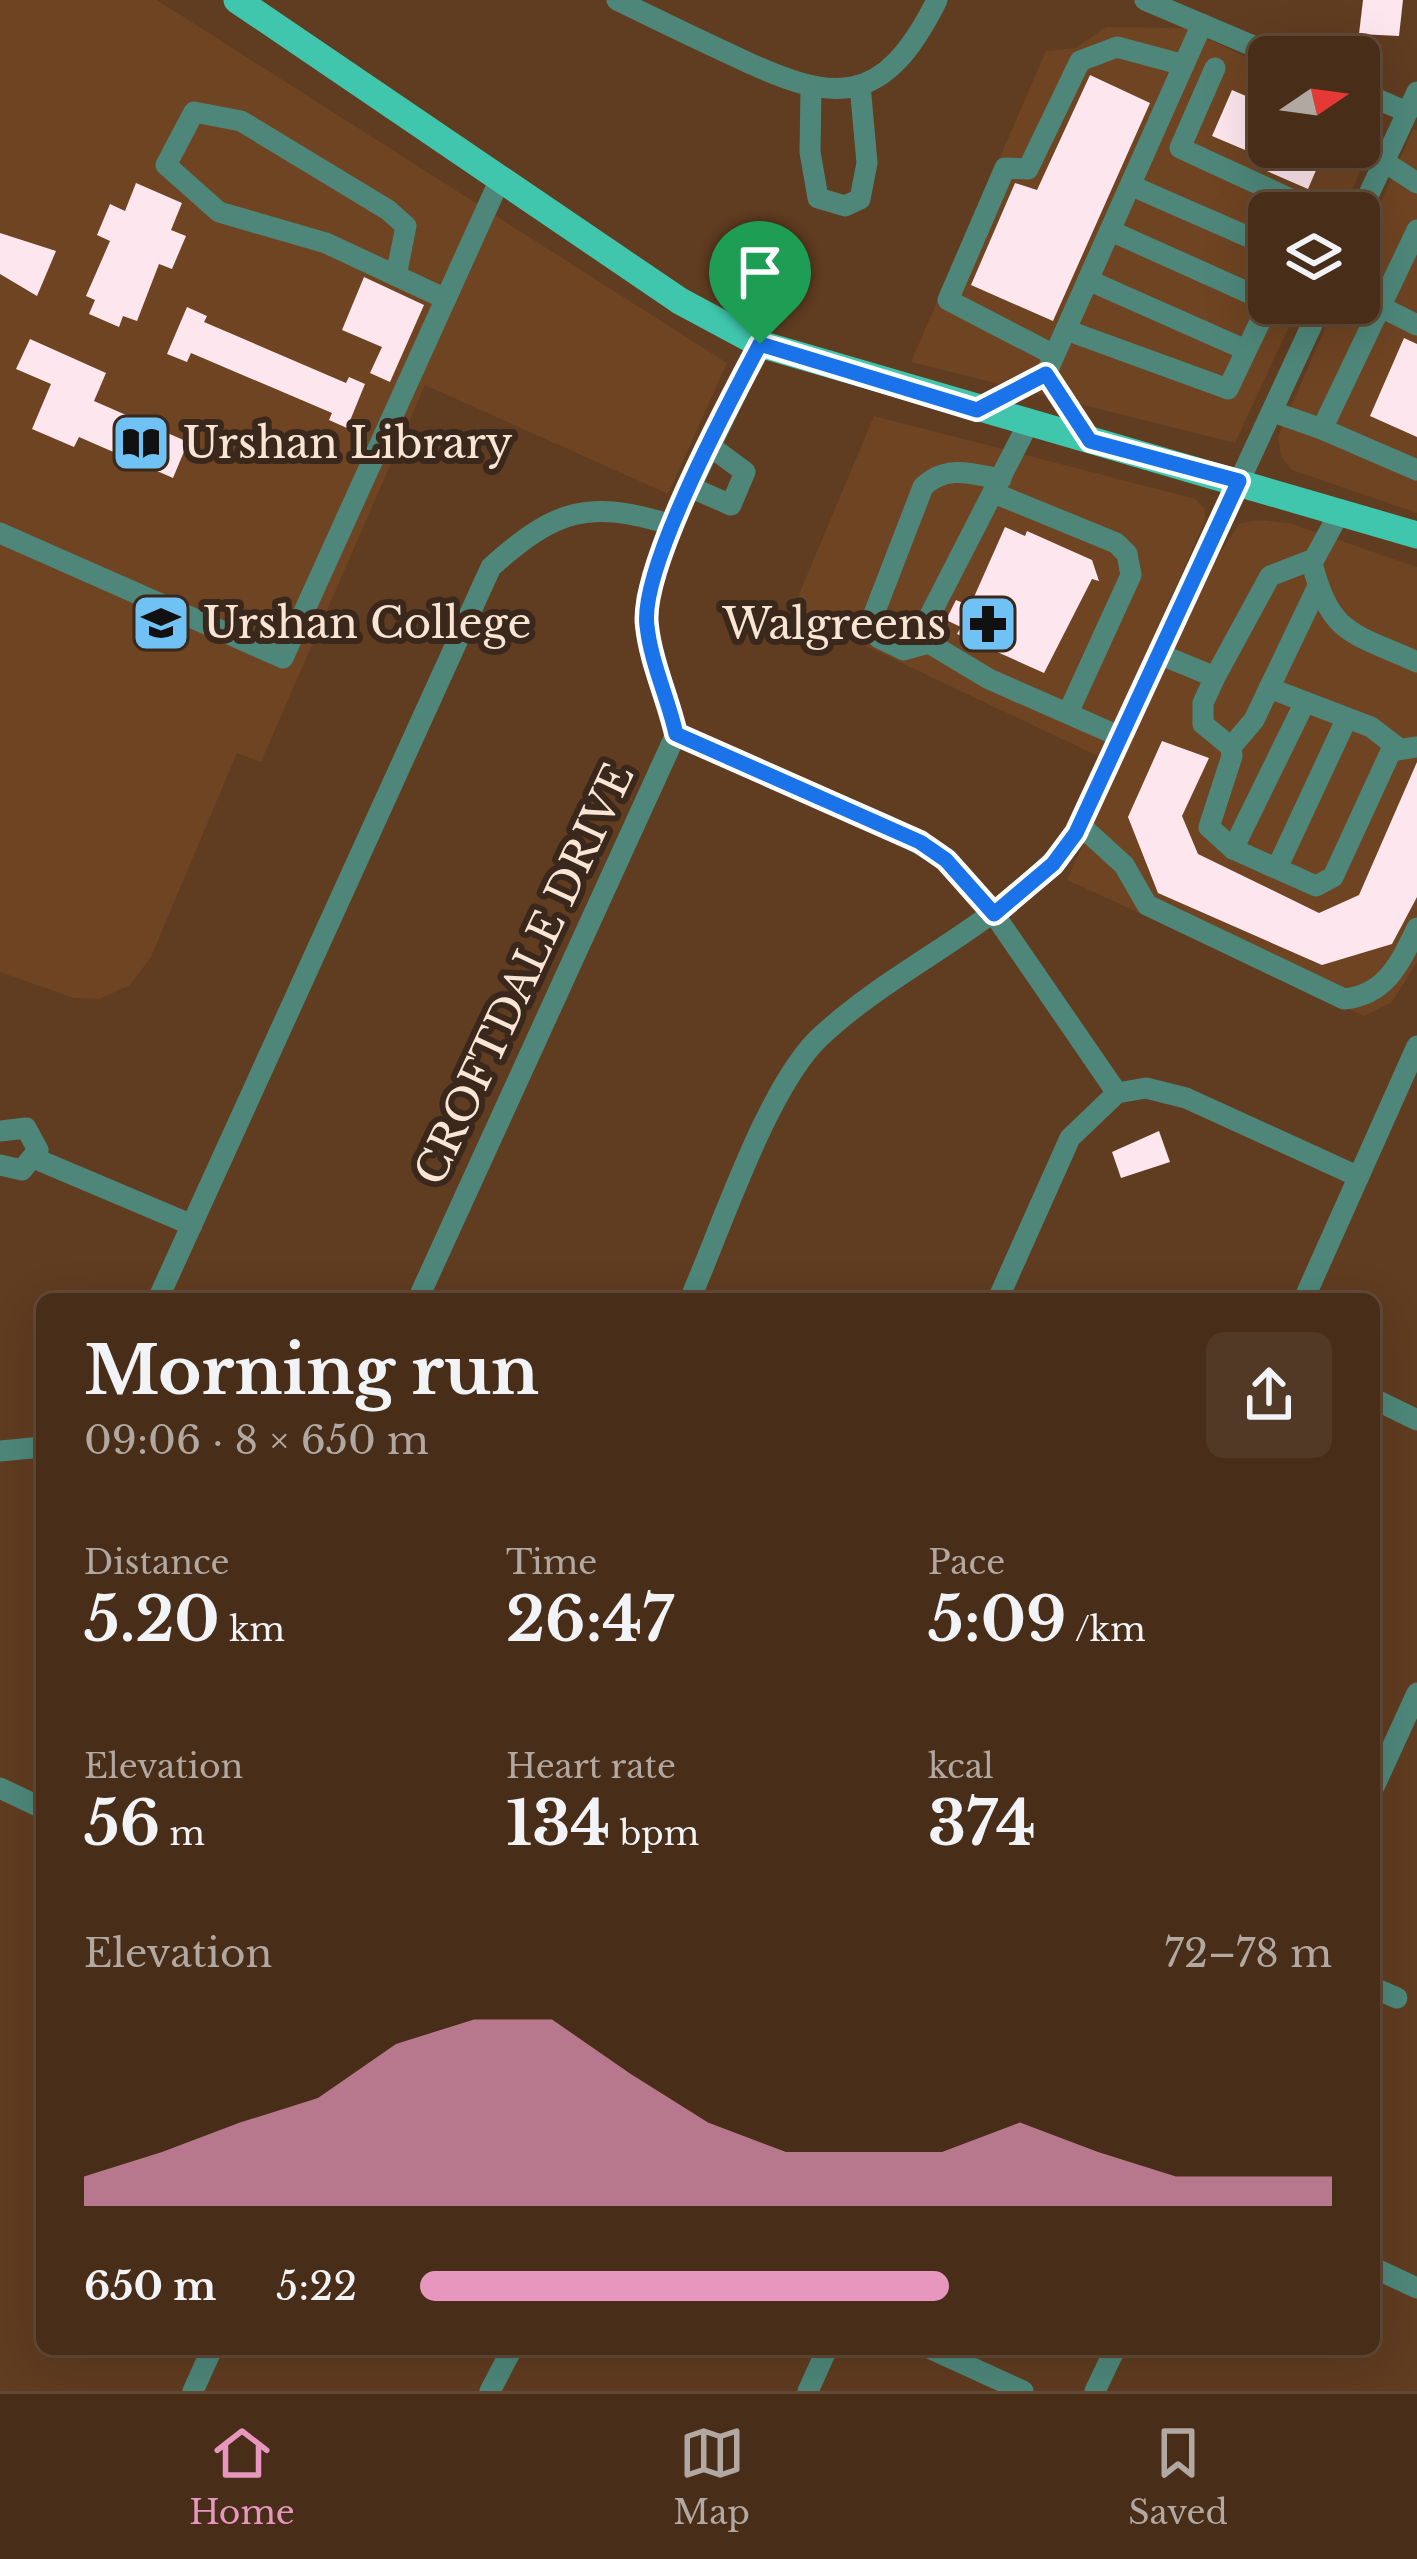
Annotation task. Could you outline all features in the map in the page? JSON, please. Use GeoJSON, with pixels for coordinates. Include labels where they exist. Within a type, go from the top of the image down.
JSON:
{"type":"FeatureCollection","features":[{"type":"Feature","properties":{"kind":"main road"},"geometry":{"type":"LineString","coordinates":[[237,0],[680,302],[760,344],[1417,535]]}},
{"type":"Feature","properties":{"kind":"street"},"geometry":{"type":"LineString","coordinates":[[616,0],[811,88],[860,85],[898,62],[937,0]]}},
{"type":"Feature","properties":{"kind":"street"},"geometry":{"type":"LineString","coordinates":[[1145,0],[1248,44]]}},
{"type":"Feature","properties":{"kind":"street"},"geometry":{"type":"LineString","coordinates":[[977,410],[1050,364],[1202,24]]}},
{"type":"Feature","properties":{"kind":"street"},"geometry":{"type":"LineString","coordinates":[[1090,441],[1050,364],[948,300],[1005,168],[1028,169],[1080,61],[1117,47],[1184,65]]}},
{"type":"Feature","properties":{"kind":"street"},"geometry":{"type":"LineString","coordinates":[[1180,148],[1215,68]]}},
{"type":"Feature","properties":{"kind":"street"},"geometry":{"type":"LineString","coordinates":[[811,88],[813,182],[818,198],[830,206],[845,206],[860,199],[865,181],[860,85]]}},
{"type":"Feature","properties":{"kind":"street"},"geometry":{"type":"LineString","coordinates":[[1369,192],[1414,100],[1380,94]]}},
{"type":"Feature","properties":{"kind":"street"},"geometry":{"type":"LineString","coordinates":[[396,276],[406,226],[388,211],[241,122],[194,112],[166,166],[219,212],[326,243],[396,276],[446,298]]}},
{"type":"Feature","properties":{"kind":"street"},"geometry":{"type":"LineString","coordinates":[[1153,137],[1274,192]]}},
{"type":"Feature","properties":{"kind":"street"},"geometry":{"type":"LineString","coordinates":[[1383,161],[1417,183]]}},
{"type":"Feature","properties":{"kind":"street"},"geometry":{"type":"LineString","coordinates":[[0,533],[284,658],[501,177]]}},
{"type":"Feature","properties":{"kind":"street"},"geometry":{"type":"LineString","coordinates":[[1132,186],[1248,237]]}},
{"type":"Feature","properties":{"kind":"street"},"geometry":{"type":"LineString","coordinates":[[1417,230],[1380,306],[1417,325]]}},
{"type":"Feature","properties":{"kind":"street"},"geometry":{"type":"LineString","coordinates":[[1111,231],[1248,293]]}},
{"type":"Feature","properties":{"kind":"street"},"geometry":{"type":"LineString","coordinates":[[1088,280],[1246,350]]}},
{"type":"Feature","properties":{"kind":"street"},"geometry":{"type":"LineString","coordinates":[[1066,330],[1228,389],[1259,324]]}},
{"type":"Feature","properties":{"kind":"street"},"geometry":{"type":"LineString","coordinates":[[693,1293],[778,1098],[815,1041],[994,914],[1053,864],[1080,825],[1313,324]]}},
{"type":"Feature","properties":{"kind":"street"},"geometry":{"type":"LineString","coordinates":[[1322,429],[1372,324]]}},
{"type":"Feature","properties":{"kind":"street","name":"CROFTDALE DRIVE"},"geometry":{"type":"LineString","coordinates":[[421,1293],[676,734],[646,625],[647,597],[672,525],[760,344]]}},
{"type":"Feature","properties":{"kind":"street"},"geometry":{"type":"LineString","coordinates":[[1273,412],[1417,470]]}},
{"type":"Feature","properties":{"kind":"street"},"geometry":{"type":"LineString","coordinates":[[928,643],[928,619],[1028,424]]}},
{"type":"Feature","properties":{"kind":"street"},"geometry":{"type":"LineString","coordinates":[[692,488],[730,505],[745,472],[710,446]]}},
{"type":"Feature","properties":{"kind":"street"},"geometry":{"type":"LineString","coordinates":[[1068,713],[1131,575],[1126,554],[1116,543],[998,486],[954,471],[935,474],[923,487],[870,624],[879,638],[904,650],[928,643],[989,679],[1121,737]]}},
{"type":"Feature","properties":{"kind":"street"},"geometry":{"type":"LineString","coordinates":[[161,1293],[491,567],[550,519],[590,509],[672,525]]}},
{"type":"Feature","properties":{"kind":"street"},"geometry":{"type":"LineString","coordinates":[[1341,510],[1314,559],[1318,586],[1339,626],[1417,662]]}},
{"type":"Feature","properties":{"kind":"street"},"geometry":{"type":"LineString","coordinates":[[1231,747],[1203,724],[1204,703],[1215,677],[1270,576],[1314,559]]}},
{"type":"Feature","properties":{"kind":"street"},"geometry":{"type":"LineString","coordinates":[[1270,688],[1371,727],[1407,747],[1333,877],[1316,886],[1233,849],[1209,827],[1231,747],[1254,720],[1318,586]]}},
{"type":"Feature","properties":{"kind":"street"},"geometry":{"type":"LineString","coordinates":[[1159,654],[1215,677]]}},
{"type":"Feature","properties":{"kind":"street"},"geometry":{"type":"LineString","coordinates":[[1233,849],[1305,702]]}},
{"type":"Feature","properties":{"kind":"street"},"geometry":{"type":"LineString","coordinates":[[1276,868],[1347,718]]}},
{"type":"Feature","properties":{"kind":"street"},"geometry":{"type":"LineString","coordinates":[[676,734],[920,842],[946,860],[994,914],[1117,1093]]}},
{"type":"Feature","properties":{"kind":"street"},"geometry":{"type":"LineString","coordinates":[[1080,825],[1124,865],[1147,905],[1344,999],[1367,997],[1395,971],[1417,928]]}},
{"type":"Feature","properties":{"kind":"street"},"geometry":{"type":"LineString","coordinates":[[1307,1293],[1417,1046]]}},
{"type":"Feature","properties":{"kind":"street"},"geometry":{"type":"LineString","coordinates":[[1001,1293],[1070,1138],[1098,1105],[1117,1093],[1146,1088],[1186,1098],[1357,1176]]}},
{"type":"Feature","properties":{"kind":"street"},"geometry":{"type":"LineString","coordinates":[[0,1131],[26,1128],[37,1141],[36,1159],[22,1170],[0,1165]]}},
{"type":"Feature","properties":{"kind":"street"},"geometry":{"type":"LineString","coordinates":[[36,1159],[192,1225]]}},
{"type":"Feature","properties":{"kind":"street"},"geometry":{"type":"LineString","coordinates":[[1380,1402],[1417,1420]]}},
{"type":"Feature","properties":{"kind":"street"},"geometry":{"type":"LineString","coordinates":[[0,1451],[36,1448]]}},
{"type":"Feature","properties":{"kind":"street"},"geometry":{"type":"LineString","coordinates":[[1380,1774],[1415,1704]]}},
{"type":"Feature","properties":{"kind":"street"},"geometry":{"type":"LineString","coordinates":[[0,1788],[36,1805]]}},
{"type":"Feature","properties":{"kind":"street"},"geometry":{"type":"LineString","coordinates":[[1380,1991],[1397,1998]]}},
{"type":"Feature","properties":{"kind":"street"},"geometry":{"type":"LineString","coordinates":[[1380,2272],[1417,2288]]}},
{"type":"Feature","properties":{"kind":"street"},"geometry":{"type":"LineString","coordinates":[[193,2391],[209,2355]]}},
{"type":"Feature","properties":{"kind":"street"},"geometry":{"type":"LineString","coordinates":[[490,2391],[509,2355]]}},
{"type":"Feature","properties":{"kind":"street"},"geometry":{"type":"LineString","coordinates":[[808,2391],[824,2355]]}},
{"type":"Feature","properties":{"kind":"street"},"geometry":{"type":"LineString","coordinates":[[944,2355],[1023,2391]]}},
{"type":"Feature","properties":{"kind":"street"},"geometry":{"type":"LineString","coordinates":[[1095,2391],[1111,2355]]}},
{"type":"Feature","properties":{"kind":"shaded area","name":"Urshan College"},"geometry":{"type":"Polygon","coordinates":[[[0,0],[157,0],[727,363],[668,494],[425,385],[261,762],[237,753],[151,957],[130,985],[100,999],[74,998],[0,972],[0,0]]]}},
{"type":"Feature","properties":{"kind":"shaded area"},"geometry":{"type":"Polygon","coordinates":[[[1106,27],[1185,28],[1248,58],[1248,168],[1362,168],[1351,192],[1248,192],[1248,324],[1290,324],[1235,443],[911,362],[1046,51],[1075,48],[1106,27]]]}},
{"type":"Feature","properties":{"kind":"shaded area"},"geometry":{"type":"Polygon","coordinates":[[[1413,129],[1417,130],[1417,513],[1292,470],[1281,456],[1278,437],[1327,324],[1380,324],[1380,204],[1413,129]]]}},
{"type":"Feature","properties":{"kind":"shaded area"},"geometry":{"type":"Polygon","coordinates":[[[874,416],[1196,499],[1205,509],[1205,521],[1100,757],[792,611],[874,416]]]}},
{"type":"Feature","properties":{"kind":"shaded area"},"geometry":{"type":"Polygon","coordinates":[[[1240,523],[1289,523],[1417,567],[1417,962],[1392,1002],[1364,1016],[1067,880],[1203,578],[1240,523]]]}},
{"type":"Feature","properties":{"kind":"building"},"geometry":{"type":"Polygon","coordinates":[[[1363,0],[1403,0],[1399,36],[1359,34],[1363,0]]]}},
{"type":"Feature","properties":{"kind":"building"},"geometry":{"type":"Polygon","coordinates":[[[1090,75],[1150,103],[1053,321],[971,285],[1015,183],[1037,190],[1090,75]]]}},
{"type":"Feature","properties":{"kind":"building"},"geometry":{"type":"Polygon","coordinates":[[[1232,90],[1248,97],[1248,151],[1212,136],[1232,90]]]}},
{"type":"Feature","properties":{"kind":"building"},"geometry":{"type":"Polygon","coordinates":[[[1260,168],[1317,168],[1308,189],[1260,168]]]}},
{"type":"Feature","properties":{"kind":"building"},"geometry":{"type":"Polygon","coordinates":[[[136,183],[182,203],[171,230],[186,236],[172,269],[159,264],[137,321],[123,316],[119,327],[89,314],[95,300],[86,296],[110,241],[97,235],[110,204],[125,211],[136,183]]]}},
{"type":"Feature","properties":{"kind":"building"},"geometry":{"type":"Polygon","coordinates":[[[0,233],[56,251],[37,296],[0,274],[0,233]]]}},
{"type":"Feature","properties":{"kind":"building"},"geometry":{"type":"Polygon","coordinates":[[[364,277],[424,305],[390,382],[370,373],[382,347],[342,330],[364,277]]]}},
{"type":"Feature","properties":{"kind":"building"},"geometry":{"type":"Polygon","coordinates":[[[187,307],[207,316],[204,322],[346,383],[349,377],[365,384],[347,428],[329,420],[332,413],[191,353],[187,362],[167,354],[187,307]]]}},
{"type":"Feature","properties":{"kind":"building"},"geometry":{"type":"Polygon","coordinates":[[[1404,338],[1417,344],[1417,437],[1370,416],[1404,338]]]}},
{"type":"Feature","properties":{"kind":"building"},"geometry":{"type":"Polygon","coordinates":[[[30,339],[106,373],[94,401],[188,442],[173,478],[79,437],[74,447],[32,429],[51,384],[16,369],[30,339]]]}},
{"type":"Feature","properties":{"kind":"building","name":"Walgreens"},"geometry":{"type":"Polygon","coordinates":[[[1005,527],[1025,536],[1027,531],[1092,560],[1099,581],[1092,579],[1044,673],[957,634],[961,627],[946,620],[956,600],[970,606],[1005,527]]]}},
{"type":"Feature","properties":{"kind":"building"},"geometry":{"type":"Polygon","coordinates":[[[1162,741],[1209,758],[1182,816],[1198,854],[1319,913],[1359,895],[1417,762],[1417,897],[1392,944],[1322,965],[1158,893],[1128,817],[1162,741]]]}},
{"type":"Feature","properties":{"kind":"building"},"geometry":{"type":"Polygon","coordinates":[[[1159,1131],[1170,1162],[1121,1178],[1112,1152],[1159,1131]]]}},
{"type":"Feature","properties":{"kind":"place","name":"Urshan Library"},"geometry":{"type":"Point","coordinates":[141,443]}},
{"type":"Feature","properties":{"kind":"place","name":"Urshan College"},"geometry":{"type":"Point","coordinates":[161,623]}},
{"type":"Feature","properties":{"kind":"place","name":"Walgreens"},"geometry":{"type":"Point","coordinates":[988,624]}},
{"type":"Feature","properties":{"kind":"route"},"geometry":{"type":"LineString","coordinates":[[760,344],[977,410],[1046,374],[1090,441],[1239,481],[1211,532],[1076,833],[1053,864],[994,914],[946,860],[920,842],[676,734],[646,625],[647,597],[672,525],[760,344]]}}]}
